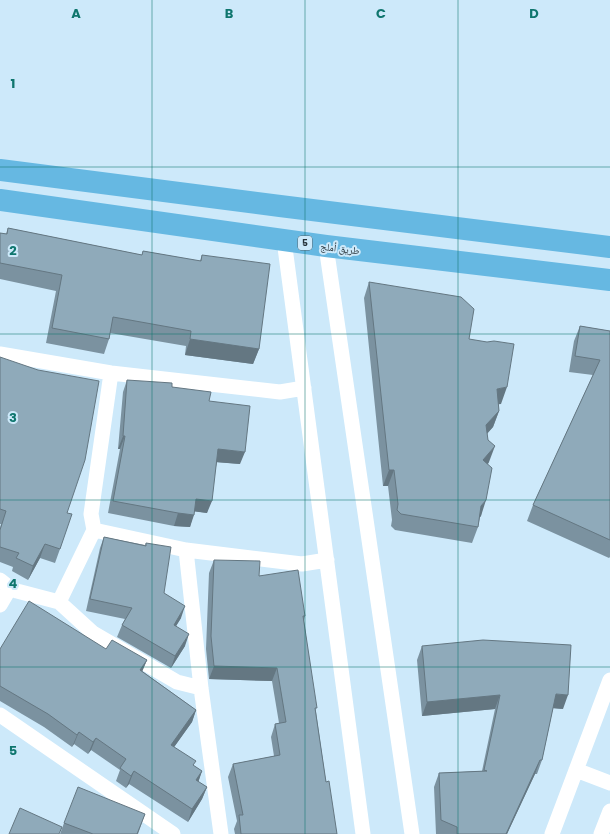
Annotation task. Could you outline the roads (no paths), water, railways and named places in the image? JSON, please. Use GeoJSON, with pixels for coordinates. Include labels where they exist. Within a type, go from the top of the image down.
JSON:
{"type":"FeatureCollection","features":[{"type":"Feature","properties":{"kind":"highway"},"geometry":{"type":"LineString","coordinates":[[0,170],[610,247]]}},
{"type":"Feature","properties":{"kind":"highway","name":"طريق أملج"},"geometry":{"type":"LineString","coordinates":[[0,200],[326,246],[610,280]]}},
{"type":"Feature","properties":{"kind":"street"},"geometry":{"type":"LineString","coordinates":[[284,240],[364,834]]}},
{"type":"Feature","properties":{"kind":"street"},"geometry":{"type":"LineString","coordinates":[[326,246],[412,834]]}},
{"type":"Feature","properties":{"kind":"street"},"geometry":{"type":"LineString","coordinates":[[0,354],[111,373],[280,392],[304,388]]}},
{"type":"Feature","properties":{"kind":"street"},"geometry":{"type":"LineString","coordinates":[[59,602],[94,530],[91,514],[111,373]]}},
{"type":"Feature","properties":{"kind":"street"},"geometry":{"type":"LineString","coordinates":[[94,530],[186,550],[302,564],[327,560]]}},
{"type":"Feature","properties":{"kind":"street"},"geometry":{"type":"LineString","coordinates":[[186,550],[201,688],[221,834]]}},
{"type":"Feature","properties":{"kind":"street"},"geometry":{"type":"LineString","coordinates":[[0,605],[5,584],[17,591],[59,602],[94,632],[177,682],[201,688]]}},
{"type":"Feature","properties":{"kind":"street"},"geometry":{"type":"LineString","coordinates":[[552,834],[610,680]]}},
{"type":"Feature","properties":{"kind":"street"},"geometry":{"type":"LineString","coordinates":[[0,715],[173,834]]}},
{"type":"Feature","properties":{"kind":"street"},"geometry":{"type":"LineString","coordinates":[[576,770],[610,783]]}},
{"type":"Feature","properties":{"kind":"street"},"geometry":{"type":"LineString","coordinates":[[601,834],[610,811]]}}]}
